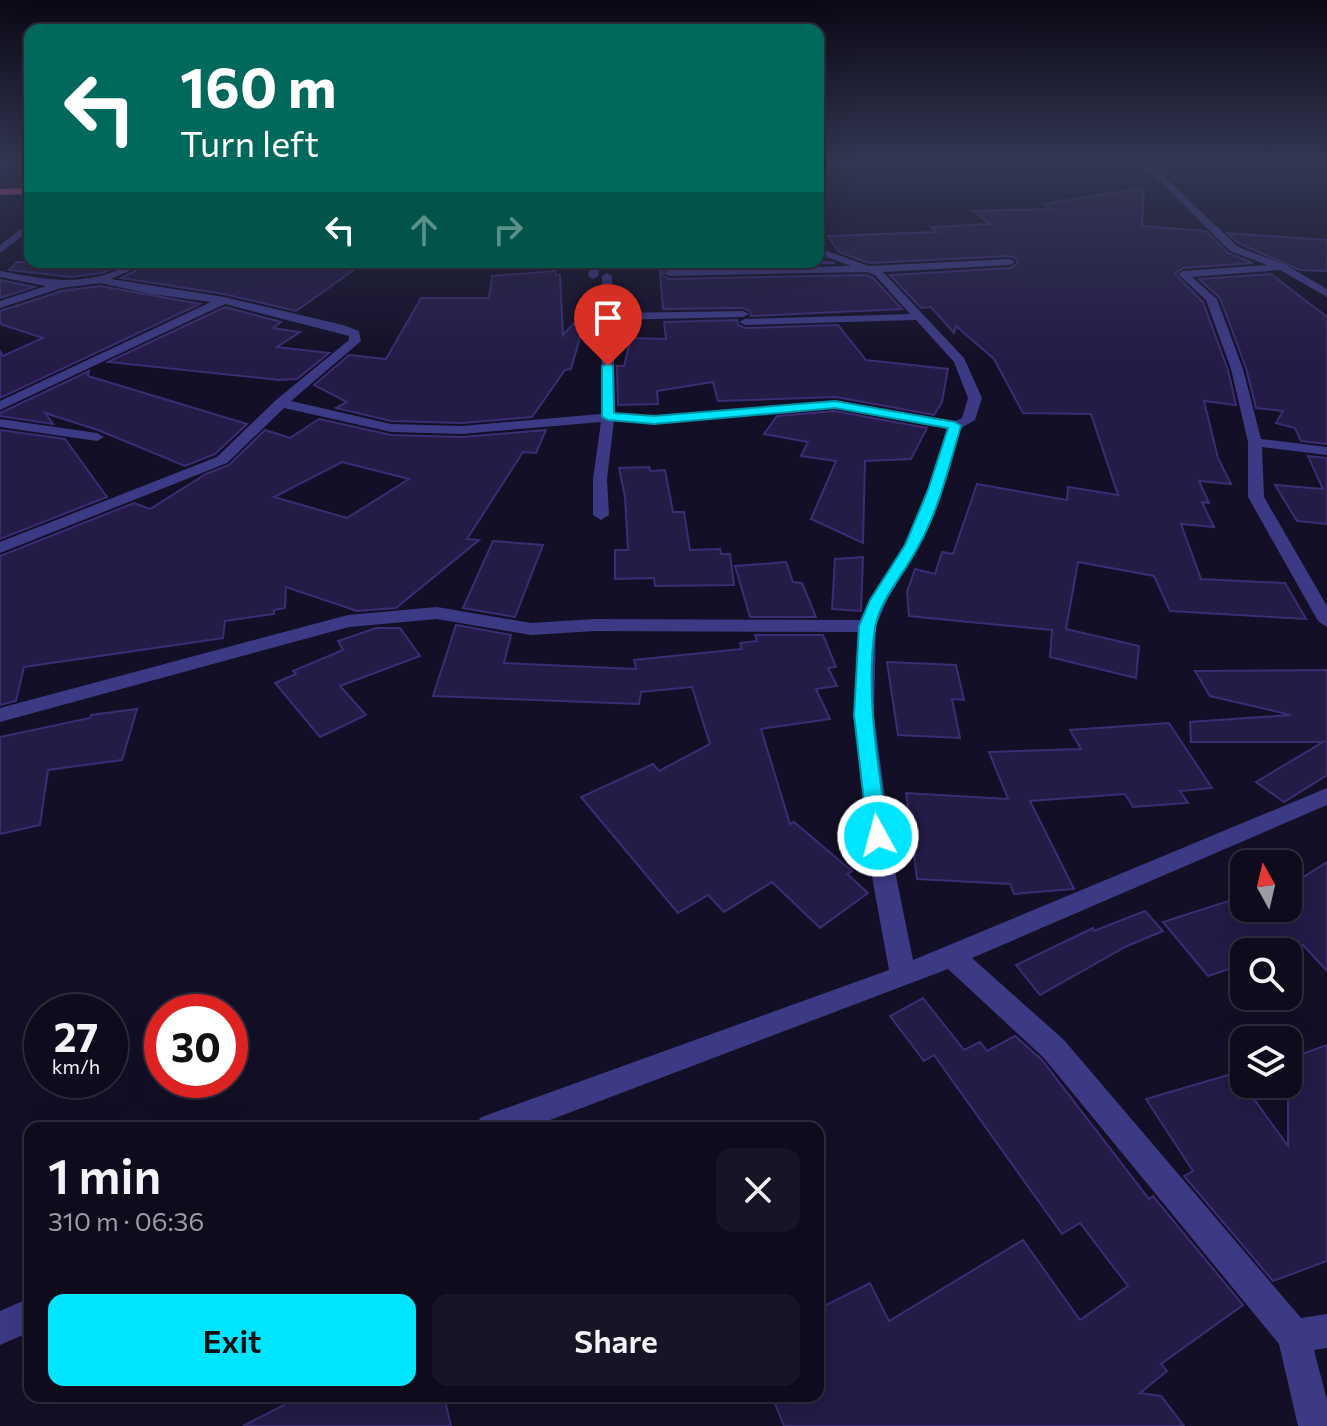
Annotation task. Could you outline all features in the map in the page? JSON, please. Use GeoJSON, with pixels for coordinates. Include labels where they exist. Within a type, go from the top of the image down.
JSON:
{"type":"FeatureCollection","features":[{"type":"Feature","properties":{"kind":"street"},"geometry":{"type":"LineString","coordinates":[[1211,227],[1234,249],[1282,267],[1327,294]]}},
{"type":"Feature","properties":{"kind":"street"},"geometry":{"type":"LineString","coordinates":[[0,250],[24,230]]}},
{"type":"Feature","properties":{"kind":"street"},"geometry":{"type":"LineString","coordinates":[[281,403],[391,428],[462,430],[608,417],[654,420],[835,404],[955,426],[968,420],[975,398],[960,361],[892,286],[872,269],[824,253]]}},
{"type":"Feature","properties":{"kind":"street"},"geometry":{"type":"LineString","coordinates":[[669,273],[872,269],[1010,262]]}},
{"type":"Feature","properties":{"kind":"street"},"geometry":{"type":"LineString","coordinates":[[1282,267],[1183,274],[1211,299],[1237,369],[1255,442],[1256,497],[1327,621]]}},
{"type":"Feature","properties":{"kind":"street"},"geometry":{"type":"LineString","coordinates":[[0,305],[59,285],[100,280],[129,268]]}},
{"type":"Feature","properties":{"kind":"street"},"geometry":{"type":"LineString","coordinates":[[598,268],[607,316],[608,417],[600,479],[601,515]]}},
{"type":"Feature","properties":{"kind":"street"},"geometry":{"type":"LineString","coordinates":[[0,274],[59,285]]}},
{"type":"Feature","properties":{"kind":"street"},"geometry":{"type":"LineString","coordinates":[[0,548],[222,460],[281,403],[355,341],[355,334],[339,327],[224,300],[151,291],[100,280]]}},
{"type":"Feature","properties":{"kind":"street"},"geometry":{"type":"LineString","coordinates":[[0,406],[224,300]]}},
{"type":"Feature","properties":{"kind":"street"},"geometry":{"type":"LineString","coordinates":[[581,317],[917,317]]}},
{"type":"Feature","properties":{"kind":"street"},"geometry":{"type":"LineString","coordinates":[[0,423],[97,437]]}},
{"type":"Feature","properties":{"kind":"street"},"geometry":{"type":"LineString","coordinates":[[903,976],[882,866],[864,715],[867,626],[878,600],[912,545],[935,490],[955,426]]}},
{"type":"Feature","properties":{"kind":"street"},"geometry":{"type":"LineString","coordinates":[[1255,442],[1327,451]]}},
{"type":"Feature","properties":{"kind":"street"},"geometry":{"type":"LineString","coordinates":[[0,715],[348,621],[374,618],[437,613],[531,629],[595,625],[867,626]]}},
{"type":"Feature","properties":{"kind":"street"},"geometry":{"type":"LineString","coordinates":[[506,1122],[903,976],[1327,796]]}},
{"type":"Feature","properties":{"kind":"street"},"geometry":{"type":"LineString","coordinates":[[951,955],[1054,1049],[1310,1334],[1316,1426]]}},
{"type":"Feature","properties":{"kind":"street"},"geometry":{"type":"LineString","coordinates":[[0,1328],[24,1318]]}},
{"type":"Feature","properties":{"kind":"building"},"geometry":{"type":"Polygon","coordinates":[[[931,227],[1149,227],[1206,231],[1228,253],[1253,263],[1183,268],[1175,274],[1203,302],[1228,370],[1236,405],[1204,401],[1218,458],[1231,484],[1199,481],[1209,503],[1202,502],[1214,527],[1181,524],[1201,579],[1285,583],[1306,619],[1170,611],[1154,576],[1078,562],[1066,629],[1139,646],[1136,678],[1050,657],[1052,630],[909,616],[907,592],[915,569],[935,574],[942,552],[953,554],[977,484],[1067,500],[1068,487],[1118,495],[1091,414],[1023,413],[994,359],[956,326],[954,333],[931,307],[921,308],[890,275],[1010,268],[1018,263],[1017,259],[1010,256],[869,263],[839,252],[828,236],[937,232],[931,227]]]}},
{"type":"Feature","properties":{"kind":"building"},"geometry":{"type":"Polygon","coordinates":[[[1227,233],[1327,240],[1327,271],[1300,270],[1240,244],[1227,233]]]}},
{"type":"Feature","properties":{"kind":"building"},"geometry":{"type":"Polygon","coordinates":[[[17,262],[24,262],[24,268],[115,268],[71,277],[9,270],[17,262]]]}},
{"type":"Feature","properties":{"kind":"building"},"geometry":{"type":"Polygon","coordinates":[[[140,268],[357,268],[296,311],[224,294],[121,278],[140,268]]]}},
{"type":"Feature","properties":{"kind":"building"},"geometry":{"type":"Polygon","coordinates":[[[660,268],[668,268],[661,274],[669,279],[866,275],[873,278],[902,309],[751,316],[750,311],[743,308],[663,309],[660,268]]]}},
{"type":"Feature","properties":{"kind":"building"},"geometry":{"type":"Polygon","coordinates":[[[555,271],[556,275],[560,275],[563,335],[576,321],[584,323],[571,369],[565,370],[532,417],[462,423],[391,421],[336,408],[347,402],[314,385],[349,355],[386,359],[421,298],[489,298],[492,276],[555,271]]]}},
{"type":"Feature","properties":{"kind":"building"},"geometry":{"type":"Polygon","coordinates":[[[1271,274],[1327,317],[1327,444],[1301,441],[1295,428],[1276,423],[1283,411],[1256,408],[1246,368],[1220,298],[1199,279],[1271,274]]]}},
{"type":"Feature","properties":{"kind":"building"},"geometry":{"type":"Polygon","coordinates":[[[0,280],[34,287],[0,298],[0,280]]]}},
{"type":"Feature","properties":{"kind":"building"},"geometry":{"type":"Polygon","coordinates":[[[100,286],[200,304],[0,398],[0,351],[3,356],[43,338],[0,324],[0,311],[62,291],[100,286]]]}},
{"type":"Feature","properties":{"kind":"building"},"geometry":{"type":"Polygon","coordinates":[[[225,307],[281,322],[273,328],[300,332],[277,347],[329,353],[297,379],[279,380],[108,362],[225,307]]]}},
{"type":"Feature","properties":{"kind":"building"},"geometry":{"type":"Polygon","coordinates":[[[737,320],[738,325],[745,328],[838,325],[866,360],[948,369],[942,402],[934,415],[836,397],[718,401],[713,382],[657,391],[658,404],[618,405],[617,366],[624,366],[631,338],[666,339],[664,322],[737,320]]]}},
{"type":"Feature","properties":{"kind":"building"},"geometry":{"type":"Polygon","coordinates":[[[89,371],[88,376],[247,424],[215,454],[185,466],[98,430],[45,413],[53,424],[0,416],[0,413],[89,371]]]}},
{"type":"Feature","properties":{"kind":"building"},"geometry":{"type":"Polygon","coordinates":[[[835,411],[927,428],[911,459],[865,461],[863,543],[811,519],[836,461],[801,456],[808,442],[764,434],[777,416],[835,411]]]}},
{"type":"Feature","properties":{"kind":"building"},"geometry":{"type":"Polygon","coordinates":[[[319,419],[391,435],[462,437],[546,430],[536,453],[523,452],[467,539],[479,540],[396,608],[357,611],[286,587],[285,608],[274,610],[274,614],[225,621],[223,638],[24,667],[16,701],[0,705],[0,556],[134,503],[150,509],[206,474],[229,465],[265,430],[290,438],[319,419]],[[342,462],[274,497],[347,518],[409,479],[342,462]]]}},
{"type":"Feature","properties":{"kind":"building"},"geometry":{"type":"Polygon","coordinates":[[[0,430],[65,439],[107,497],[0,539],[0,430]]]}},
{"type":"Feature","properties":{"kind":"building"},"geometry":{"type":"Polygon","coordinates":[[[1308,456],[1327,458],[1327,524],[1297,521],[1275,485],[1323,489],[1308,456]]]}},
{"type":"Feature","properties":{"kind":"building"},"geometry":{"type":"Polygon","coordinates":[[[649,467],[650,471],[665,470],[673,512],[684,512],[690,550],[720,549],[721,554],[730,554],[734,585],[655,586],[654,578],[615,579],[615,550],[628,550],[625,497],[619,468],[649,467]]]}},
{"type":"Feature","properties":{"kind":"building"},"geometry":{"type":"Polygon","coordinates":[[[493,541],[543,545],[515,617],[463,608],[493,541]]]}},
{"type":"Feature","properties":{"kind":"building"},"geometry":{"type":"Polygon","coordinates":[[[863,557],[861,611],[832,609],[835,559],[863,557]]]}},
{"type":"Feature","properties":{"kind":"building"},"geometry":{"type":"Polygon","coordinates":[[[786,562],[793,582],[802,583],[816,617],[750,617],[735,566],[786,562]]]}},
{"type":"Feature","properties":{"kind":"building"},"geometry":{"type":"Polygon","coordinates":[[[456,625],[511,635],[504,663],[636,669],[634,660],[742,649],[740,643],[757,641],[755,635],[823,635],[836,667],[828,668],[837,686],[816,689],[830,719],[761,729],[790,824],[794,822],[852,871],[847,874],[868,893],[820,928],[772,882],[724,912],[708,895],[678,913],[581,797],[653,764],[659,771],[710,744],[692,687],[641,692],[639,704],[433,696],[456,625]]]}},
{"type":"Feature","properties":{"kind":"building"},"geometry":{"type":"Polygon","coordinates":[[[376,628],[400,628],[420,656],[340,686],[366,715],[320,737],[275,683],[296,674],[293,671],[343,650],[338,641],[376,628]]]}},
{"type":"Feature","properties":{"kind":"building"},"geometry":{"type":"Polygon","coordinates":[[[887,662],[956,665],[964,700],[952,699],[960,738],[898,735],[887,662]]]}},
{"type":"Feature","properties":{"kind":"building"},"geometry":{"type":"Polygon","coordinates":[[[1327,670],[1327,775],[1284,802],[1256,782],[1323,742],[1191,742],[1190,722],[1291,715],[1210,696],[1195,671],[1327,670]]]}},
{"type":"Feature","properties":{"kind":"building"},"geometry":{"type":"Polygon","coordinates":[[[137,709],[122,760],[48,770],[40,825],[0,834],[0,737],[90,718],[91,715],[137,709]]]}},
{"type":"Feature","properties":{"kind":"building"},"geometry":{"type":"Polygon","coordinates":[[[1169,723],[1212,788],[1180,791],[1188,803],[1133,807],[1125,794],[1030,801],[1074,889],[1014,894],[1010,884],[917,879],[906,793],[1008,799],[989,752],[1081,749],[1070,730],[1169,723]]]}},
{"type":"Feature","properties":{"kind":"building"},"geometry":{"type":"Polygon","coordinates":[[[1327,862],[1327,971],[1302,945],[1302,938],[1230,938],[1230,969],[1208,976],[1163,922],[1230,900],[1230,922],[1302,922],[1302,878],[1327,862]]]}},
{"type":"Feature","properties":{"kind":"building"},"geometry":{"type":"Polygon","coordinates":[[[1145,911],[1163,931],[1127,946],[1040,995],[1016,965],[1093,928],[1094,931],[1145,911]]]}},
{"type":"Feature","properties":{"kind":"building"},"geometry":{"type":"Polygon","coordinates":[[[923,998],[964,1050],[980,1042],[987,1051],[1015,1036],[1042,1060],[1149,1199],[1153,1196],[1243,1305],[1161,1364],[1167,1371],[1140,1393],[1161,1396],[1184,1426],[784,1426],[774,1402],[824,1402],[824,1306],[870,1283],[889,1321],[1023,1240],[1080,1320],[1128,1286],[1080,1223],[1062,1234],[934,1055],[924,1061],[890,1016],[923,998]]]}},
{"type":"Feature","properties":{"kind":"building"},"geometry":{"type":"Polygon","coordinates":[[[1327,1045],[1327,1261],[1273,1281],[1184,1176],[1193,1171],[1146,1099],[1230,1074],[1230,1098],[1253,1098],[1288,1146],[1288,1098],[1302,1098],[1302,1054],[1327,1045]]]}},
{"type":"Feature","properties":{"kind":"building"},"geometry":{"type":"Polygon","coordinates":[[[284,1402],[445,1402],[451,1426],[243,1426],[284,1405],[284,1402]]]}},
{"type":"Feature","properties":{"kind":"route"},"geometry":{"type":"LineString","coordinates":[[608,366],[608,417],[654,420],[835,404],[955,426],[935,490],[912,545],[878,600],[867,626],[864,715],[878,836]]}}]}
